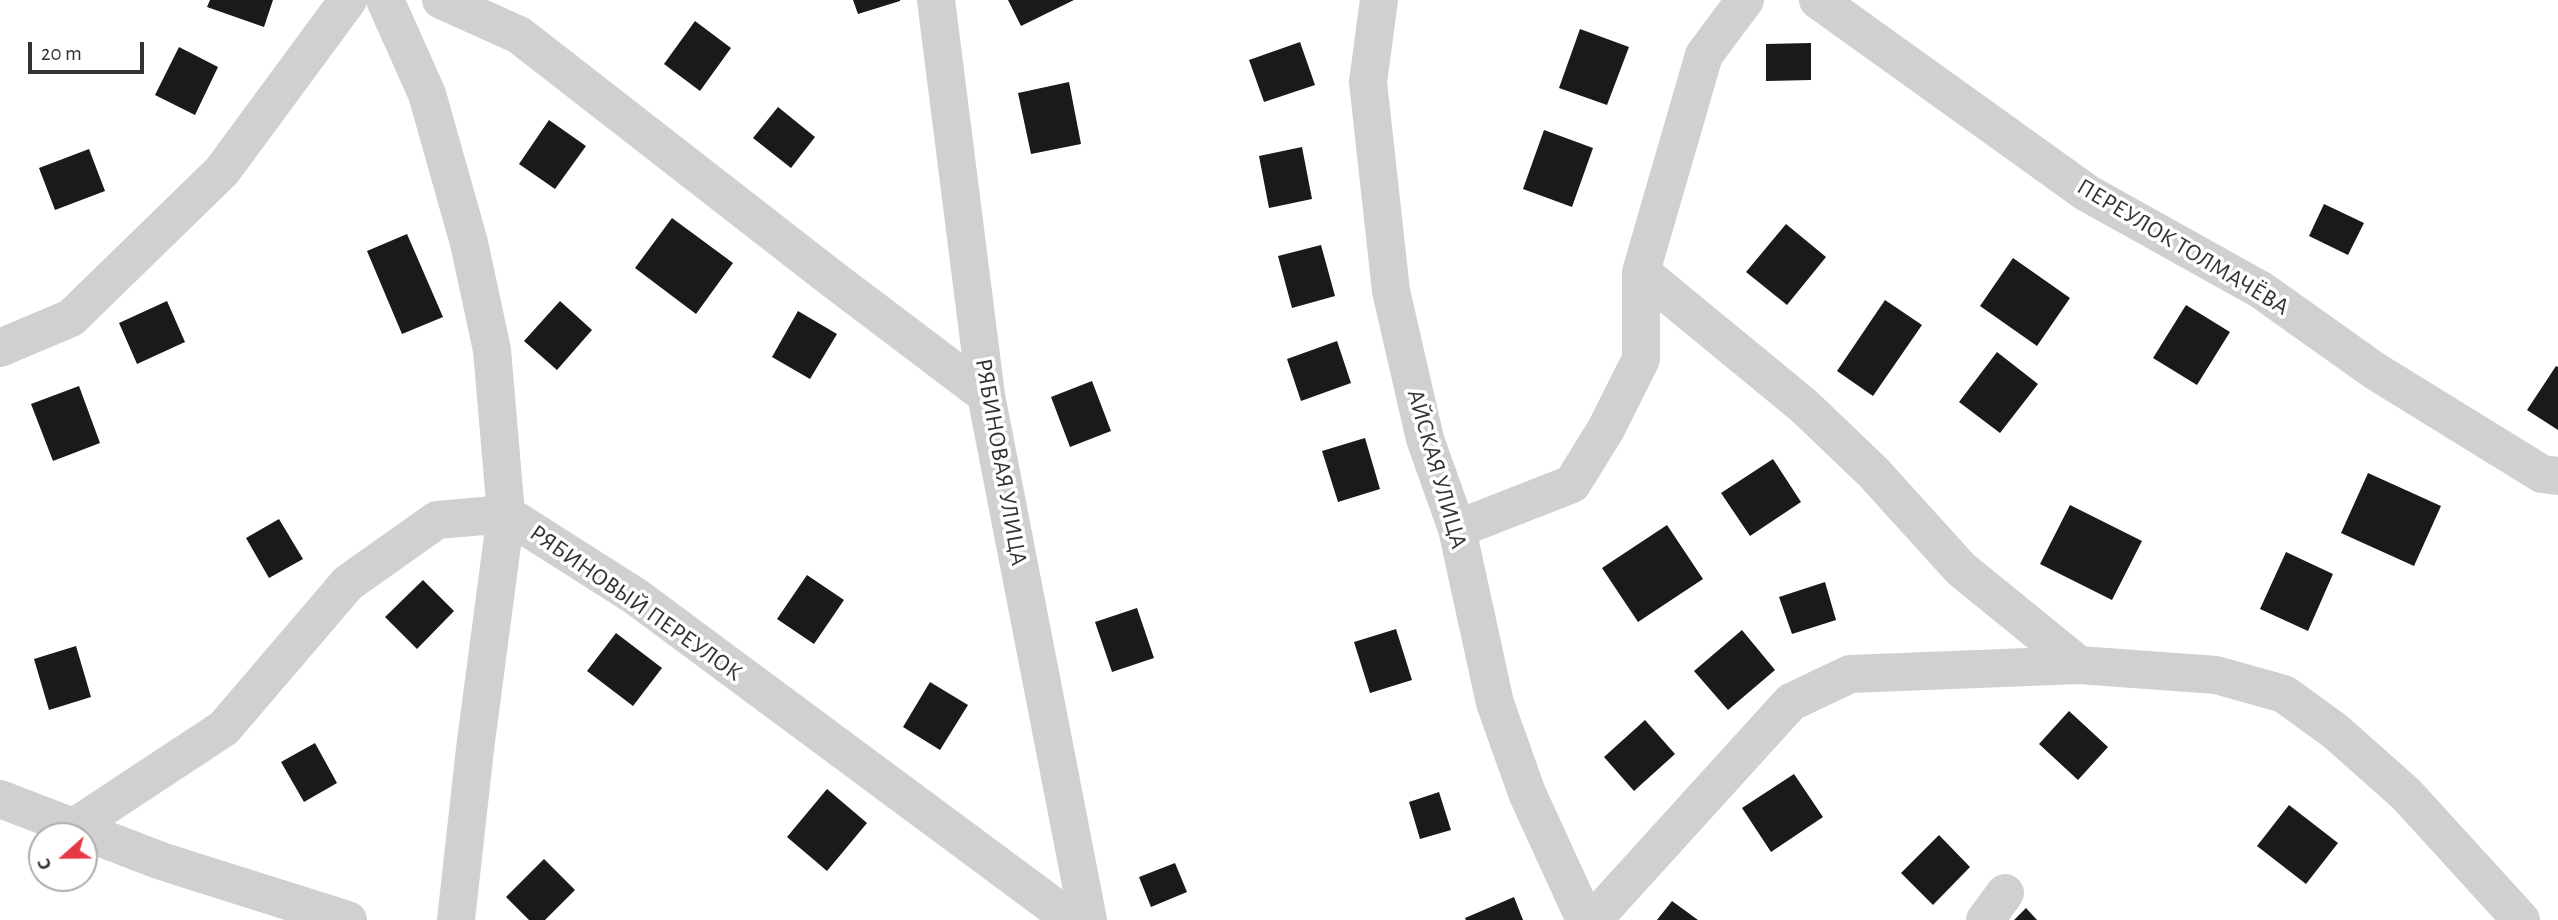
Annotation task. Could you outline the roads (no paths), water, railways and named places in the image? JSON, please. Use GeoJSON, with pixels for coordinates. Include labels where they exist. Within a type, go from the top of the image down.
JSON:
{"type":"FeatureCollection","features":[{"type":"Feature","properties":{"kind":"street"},"geometry":{"type":"LineString","coordinates":[[0,348],[71,318],[222,170],[348,0]]}},
{"type":"Feature","properties":{"kind":"street"},"geometry":{"type":"LineString","coordinates":[[385,0],[427,94],[469,243],[492,350],[506,514],[456,920]]}},
{"type":"Feature","properties":{"kind":"street"},"geometry":{"type":"LineString","coordinates":[[441,0],[519,34],[986,395]]}},
{"type":"Feature","properties":{"kind":"street","name":"РЯБИНОВАЯ УЛИЦА"},"geometry":{"type":"LineString","coordinates":[[936,0],[986,395],[1088,920]]}},
{"type":"Feature","properties":{"kind":"street","name":"АЙСКАЯ УЛИЦА"},"geometry":{"type":"LineString","coordinates":[[1379,0],[1368,82],[1391,291],[1425,439],[1457,529],[1495,703],[1527,793],[1585,920]]}},
{"type":"Feature","properties":{"kind":"street"},"geometry":{"type":"LineString","coordinates":[[1457,529],[1572,484],[1606,429],[1641,359],[1641,272],[1704,55],[1745,0]]}},
{"type":"Feature","properties":{"kind":"street","name":"ПЕРЕУЛОК ТОЛМАЧЁВА"},"geometry":{"type":"LineString","coordinates":[[1818,0],[2087,193],[2261,290],[2375,371],[2542,474],[2558,476]]}},
{"type":"Feature","properties":{"kind":"street"},"geometry":{"type":"LineString","coordinates":[[1641,272],[1804,406],[1873,472],[1961,569],[2079,665]]}},
{"type":"Feature","properties":{"kind":"street","name":"РЯБИНОВЫЙ ПЕРЕУЛОК"},"geometry":{"type":"LineString","coordinates":[[82,822],[224,727],[348,583],[359,575],[437,520],[506,514],[635,596],[1072,920]]}},
{"type":"Feature","properties":{"kind":"street"},"geometry":{"type":"LineString","coordinates":[[1593,920],[1791,702],[1850,674],[2079,665],[2216,675],[2284,694],[2335,731],[2406,794],[2521,920]]}},
{"type":"Feature","properties":{"kind":"street"},"geometry":{"type":"LineString","coordinates":[[0,799],[61,822]]}},
{"type":"Feature","properties":{"kind":"street"},"geometry":{"type":"LineString","coordinates":[[98,836],[161,861],[348,920]]}}]}
